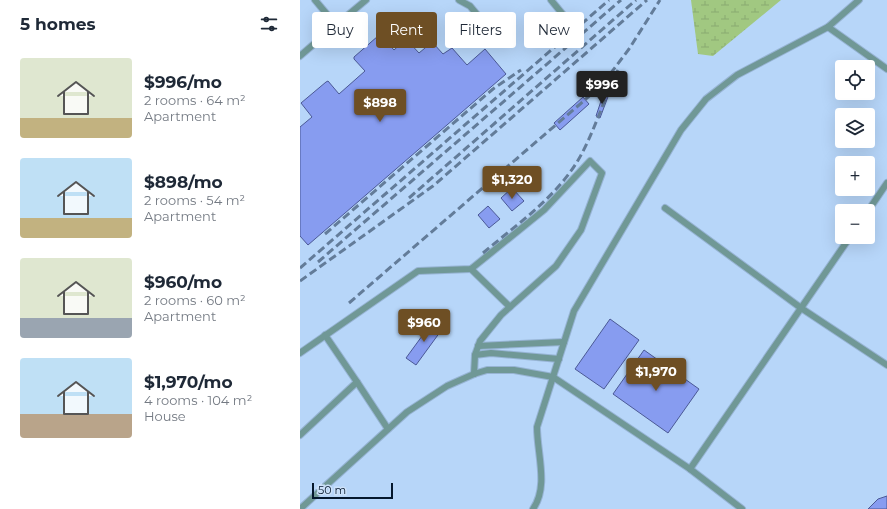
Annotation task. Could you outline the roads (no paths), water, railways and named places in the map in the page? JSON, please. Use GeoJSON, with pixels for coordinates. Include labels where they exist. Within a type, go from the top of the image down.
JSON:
{"type":"FeatureCollection","features":[{"type":"Feature","properties":{"kind":"lane"},"geometry":{"type":"LineString","coordinates":[[315,0],[325,12]]}},
{"type":"Feature","properties":{"kind":"lane"},"geometry":{"type":"LineString","coordinates":[[352,12],[366,0]]}},
{"type":"Feature","properties":{"kind":"lane"},"geometry":{"type":"LineString","coordinates":[[459,0],[470,6],[475,12]]}},
{"type":"Feature","properties":{"kind":"lane"},"geometry":{"type":"LineString","coordinates":[[551,0],[562,12]]}},
{"type":"Feature","properties":{"kind":"lane"},"geometry":{"type":"LineString","coordinates":[[533,509],[538,501],[542,475],[537,446],[537,427],[574,311],[681,130],[706,99],[737,75],[828,27],[859,0]]}},
{"type":"Feature","properties":{"kind":"lane"},"geometry":{"type":"LineString","coordinates":[[828,27],[887,69]]}},
{"type":"Feature","properties":{"kind":"lane"},"geometry":{"type":"LineString","coordinates":[[300,56],[312,46]]}},
{"type":"Feature","properties":{"kind":"lane"},"geometry":{"type":"LineString","coordinates":[[300,353],[418,271],[470,269],[544,210],[590,161],[602,173],[581,230],[556,266],[501,315],[478,346],[474,355],[474,374]]}},
{"type":"Feature","properties":{"kind":"lane"},"geometry":{"type":"LineString","coordinates":[[873,204],[887,183]]}},
{"type":"Feature","properties":{"kind":"lane"},"geometry":{"type":"LineString","coordinates":[[665,208],[801,308],[887,366]]}},
{"type":"Feature","properties":{"kind":"lane"},"geometry":{"type":"LineString","coordinates":[[690,469],[845,244]]}},
{"type":"Feature","properties":{"kind":"lane"},"geometry":{"type":"LineString","coordinates":[[470,269],[510,307]]}},
{"type":"Feature","properties":{"kind":"lane"},"geometry":{"type":"LineString","coordinates":[[325,335],[388,429]]}},
{"type":"Feature","properties":{"kind":"lane"},"geometry":{"type":"LineString","coordinates":[[478,346],[564,342]]}},
{"type":"Feature","properties":{"kind":"lane"},"geometry":{"type":"LineString","coordinates":[[474,355],[491,353],[559,359]]}},
{"type":"Feature","properties":{"kind":"lane"},"geometry":{"type":"LineString","coordinates":[[300,509],[407,412],[447,386],[474,374],[488,370],[514,370],[552,377],[690,469],[742,509]]}},
{"type":"Feature","properties":{"kind":"lane"},"geometry":{"type":"LineString","coordinates":[[300,435],[357,382]]}},
{"type":"Feature","properties":{"kind":"railway"},"geometry":{"type":"LineString","coordinates":[[300,268],[609,0]]}},
{"type":"Feature","properties":{"kind":"railway"},"geometry":{"type":"LineString","coordinates":[[318,262],[621,0]]}},
{"type":"Feature","properties":{"kind":"railway"},"geometry":{"type":"LineString","coordinates":[[409,198],[636,0]]}},
{"type":"Feature","properties":{"kind":"railway"},"geometry":{"type":"LineString","coordinates":[[300,281],[433,186],[647,0]]}},
{"type":"Feature","properties":{"kind":"railway"},"geometry":{"type":"LineString","coordinates":[[349,303],[601,86],[629,49],[660,0]]}},
{"type":"Feature","properties":{"kind":"railway"},"geometry":{"type":"LineString","coordinates":[[325,234],[493,89],[521,70]]}},
{"type":"Feature","properties":{"kind":"railway"},"geometry":{"type":"LineString","coordinates":[[483,253],[546,200],[568,175],[583,151],[618,70]]}}]}
